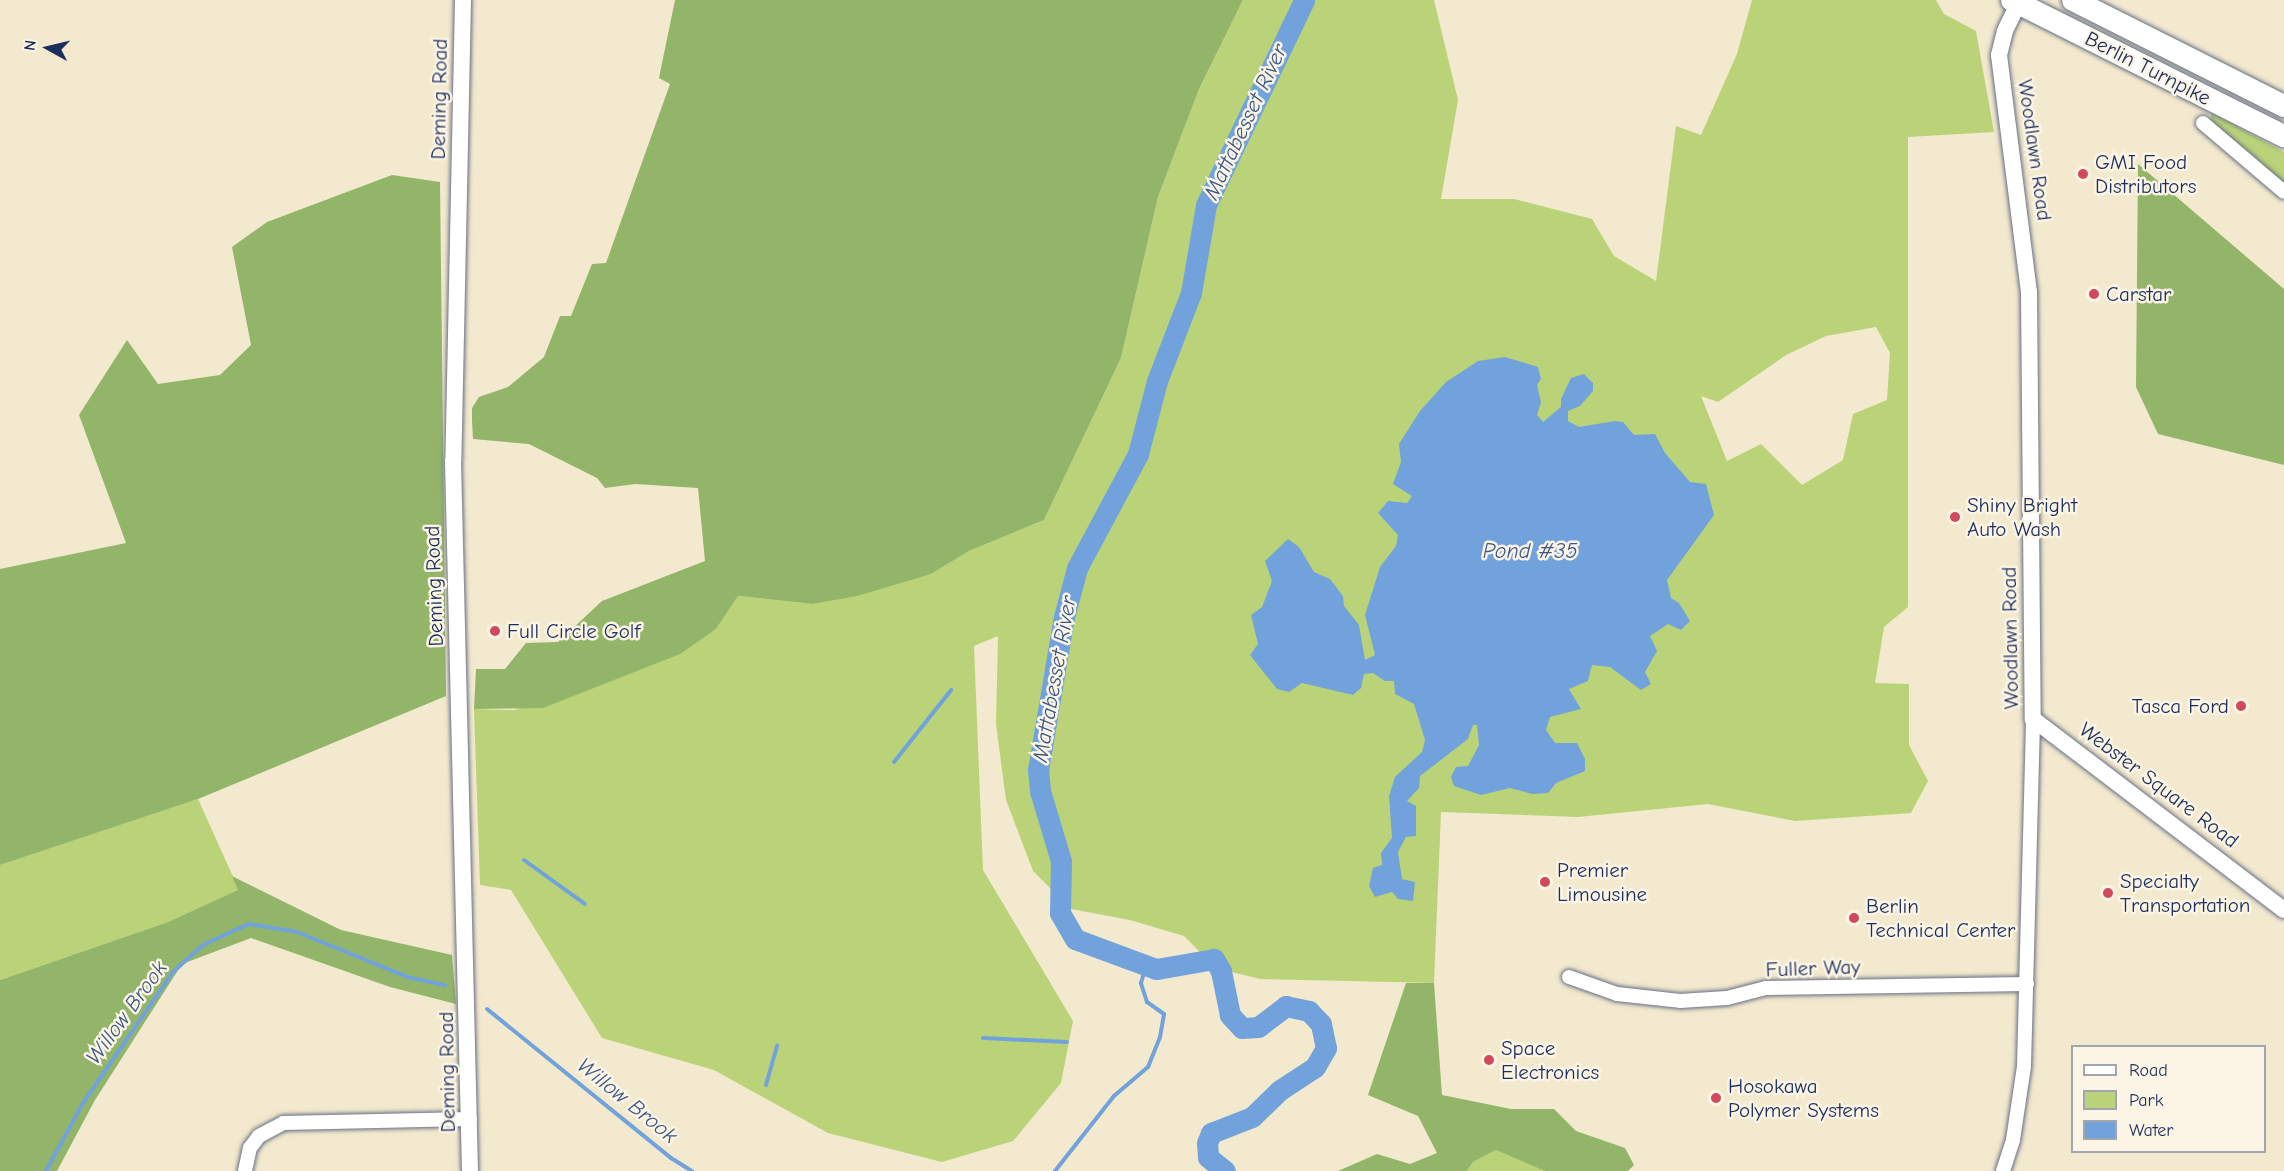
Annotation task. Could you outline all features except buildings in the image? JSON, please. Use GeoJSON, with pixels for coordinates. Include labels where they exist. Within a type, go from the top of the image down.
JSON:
{"type":"FeatureCollection","features":[{"type":"Feature","properties":{"kind":"highway","name":"Berlin Turnpike"},"geometry":{"type":"LineString","coordinates":[[2073,0],[2284,106]]}},
{"type":"Feature","properties":{"kind":"highway","name":"Berlin Turnpike"},"geometry":{"type":"LineString","coordinates":[[2017,1],[2284,136]]}},
{"type":"Feature","properties":{"kind":"street","name":"Deming Road"},"geometry":{"type":"LineString","coordinates":[[463,0],[453,460],[470,1171]]}},
{"type":"Feature","properties":{"kind":"street","name":"Woodlawn Road"},"geometry":{"type":"LineString","coordinates":[[2003,1171],[2013,1140],[2024,1066],[2033,719],[2029,292],[1999,56],[2017,1]]}},
{"type":"Feature","properties":{"kind":"street"},"geometry":{"type":"LineString","coordinates":[[2203,123],[2284,192]]}},
{"type":"Feature","properties":{"kind":"street","name":"Webster Square Road"},"geometry":{"type":"LineString","coordinates":[[2033,719],[2284,910]]}},
{"type":"Feature","properties":{"kind":"street","name":"Fuller Way"},"geometry":{"type":"LineString","coordinates":[[1569,977],[1617,994],[1680,1001],[1726,998],[1766,988],[2027,984]]}},
{"type":"Feature","properties":{"kind":"street"},"geometry":{"type":"LineString","coordinates":[[245,1171],[250,1148],[259,1136],[283,1123],[470,1119]]}},
{"type":"Feature","properties":{"kind":"green space"},"geometry":{"type":"Polygon","coordinates":[[[675,0],[1243,0],[1199,89],[1158,197],[1121,358],[1044,520],[969,551],[931,574],[857,596],[812,604],[738,596],[716,629],[680,654],[543,708],[474,709],[476,669],[505,669],[526,643],[558,642],[602,601],[705,561],[698,488],[635,484],[605,488],[597,478],[529,444],[473,439],[472,421],[472,408],[479,397],[508,387],[544,357],[560,316],[571,316],[592,264],[606,263],[670,84],[659,78],[675,0]]]}},
{"type":"Feature","properties":{"kind":"green space"},"geometry":{"type":"Polygon","coordinates":[[[1243,0],[1434,0],[1458,100],[1441,199],[1514,199],[1592,219],[1614,256],[1656,281],[1676,126],[1701,135],[1737,54],[1752,0],[1936,0],[1944,14],[1976,31],[1994,132],[1908,137],[1908,607],[1884,627],[1875,683],[1909,684],[1909,745],[1928,781],[1911,813],[1795,821],[1708,804],[1578,817],[1441,812],[1434,983],[1260,979],[1216,968],[1184,936],[1130,920],[1071,909],[1033,871],[1006,800],[996,724],[998,636],[974,646],[983,870],[1073,1021],[1061,1083],[1013,1141],[942,1162],[828,1133],[714,1070],[602,1038],[511,890],[480,885],[474,709],[514,710],[716,629],[738,596],[812,604],[931,574],[969,551],[1044,520],[1121,358],[1158,197],[1199,89],[1243,0]],[[1876,327],[1826,336],[1786,355],[1718,402],[1701,396],[1727,461],[1761,444],[1802,485],[1843,460],[1853,414],[1887,400],[1890,353],[1876,327]]]}},
{"type":"Feature","properties":{"kind":"green space"},"geometry":{"type":"Polygon","coordinates":[[[2212,113],[2284,152],[2284,185],[2209,123],[2212,113]]]}},
{"type":"Feature","properties":{"kind":"green space"},"geometry":{"type":"Polygon","coordinates":[[[2138,164],[2284,289],[2284,465],[2158,434],[2136,387],[2138,164]]]}},
{"type":"Feature","properties":{"kind":"green space"},"geometry":{"type":"Polygon","coordinates":[[[392,175],[440,182],[446,696],[198,799],[0,865],[0,569],[126,543],[79,415],[127,340],[158,384],[220,375],[251,345],[232,247],[267,222],[392,175]]]}},
{"type":"Feature","properties":{"kind":"green space"},"geometry":{"type":"Polygon","coordinates":[[[198,799],[239,890],[168,922],[0,980],[0,865],[198,799]]]}},
{"type":"Feature","properties":{"kind":"green space"},"geometry":{"type":"Polygon","coordinates":[[[232,876],[341,930],[452,955],[456,1004],[390,987],[251,938],[182,964],[95,1100],[57,1171],[0,1171],[0,980],[168,922],[238,890],[232,876]]]}},
{"type":"Feature","properties":{"kind":"green space"},"geometry":{"type":"Polygon","coordinates":[[[1406,983],[1434,983],[1442,1095],[1511,1109],[1554,1109],[1576,1131],[1625,1148],[1634,1165],[1628,1171],[1545,1171],[1496,1150],[1473,1162],[1467,1171],[1338,1171],[1377,1154],[1410,1164],[1437,1153],[1418,1116],[1368,1095],[1406,983]]]}},
{"type":"Feature","properties":{"kind":"green space"},"geometry":{"type":"Polygon","coordinates":[[[1496,1150],[1539,1165],[1545,1171],[1467,1171],[1473,1162],[1496,1150]]]}},
{"type":"Feature","properties":{"kind":"water","name":"Pond #35"},"geometry":{"type":"Polygon","coordinates":[[[1505,357],[1538,367],[1541,379],[1537,385],[1541,402],[1537,415],[1543,422],[1561,407],[1561,399],[1571,378],[1584,374],[1593,383],[1593,391],[1580,406],[1568,411],[1568,421],[1579,427],[1615,421],[1623,422],[1634,435],[1655,434],[1665,453],[1690,482],[1706,484],[1714,515],[1667,580],[1671,598],[1679,603],[1690,621],[1681,630],[1668,624],[1650,636],[1657,651],[1645,672],[1651,684],[1641,690],[1610,667],[1592,665],[1588,681],[1569,689],[1581,709],[1550,717],[1546,730],[1555,743],[1577,743],[1585,759],[1585,771],[1556,783],[1548,793],[1532,794],[1510,788],[1481,795],[1454,786],[1451,777],[1456,767],[1468,766],[1479,745],[1477,725],[1473,725],[1468,739],[1420,776],[1419,788],[1407,801],[1416,806],[1416,836],[1406,837],[1398,852],[1402,879],[1415,882],[1413,901],[1398,899],[1392,892],[1375,897],[1369,886],[1373,868],[1382,865],[1381,853],[1392,838],[1389,796],[1395,777],[1422,752],[1425,740],[1414,704],[1395,694],[1394,681],[1385,681],[1373,673],[1364,674],[1361,688],[1353,695],[1302,683],[1289,692],[1277,689],[1250,655],[1258,644],[1251,615],[1262,607],[1272,581],[1265,561],[1288,539],[1299,547],[1314,572],[1330,579],[1343,596],[1344,606],[1359,625],[1365,660],[1375,655],[1365,615],[1380,567],[1396,546],[1398,535],[1378,513],[1388,501],[1407,503],[1412,496],[1393,484],[1401,462],[1399,444],[1420,411],[1446,382],[1478,361],[1505,357]]]}},
{"type":"Feature","properties":{"kind":"waterway","name":"Mattabesset River"},"geometry":{"type":"LineString","coordinates":[[1225,1171],[1208,1157],[1207,1143],[1211,1133],[1252,1117],[1280,1090],[1315,1067],[1326,1048],[1321,1024],[1309,1011],[1286,1006],[1258,1027],[1242,1028],[1230,1015],[1221,971],[1214,959],[1156,969],[1075,939],[1060,913],[1061,861],[1040,791],[1038,770],[1064,617],[1077,568],[1138,454],[1157,381],[1191,293],[1206,205],[1304,0]]}},
{"type":"Feature","properties":{"kind":"waterway"},"geometry":{"type":"LineString","coordinates":[[894,762],[951,690]]}},
{"type":"Feature","properties":{"kind":"waterway"},"geometry":{"type":"LineString","coordinates":[[524,860],[585,904]]}},
{"type":"Feature","properties":{"kind":"waterway","name":"Willow Brook"},"geometry":{"type":"LineString","coordinates":[[46,1171],[83,1103],[173,972],[203,945],[235,930],[249,924],[297,932],[407,977],[445,985]]}},
{"type":"Feature","properties":{"kind":"waterway","name":"Willow Brook"},"geometry":{"type":"LineString","coordinates":[[1055,1171],[1114,1096],[1148,1067],[1160,1037],[1164,1014],[1147,1002],[1141,983],[1146,967]]}},
{"type":"Feature","properties":{"kind":"waterway","name":"Willow Brook"},"geometry":{"type":"LineString","coordinates":[[487,1009],[671,1158],[692,1171]]}},
{"type":"Feature","properties":{"kind":"waterway"},"geometry":{"type":"LineString","coordinates":[[983,1038],[1067,1042]]}},
{"type":"Feature","properties":{"kind":"waterway"},"geometry":{"type":"LineString","coordinates":[[766,1085],[777,1046]]}},
{"type":"Feature","properties":{"kind":"place","name":"GMI Food Distributors"},"geometry":{"type":"Point","coordinates":[2083,174]}},
{"type":"Feature","properties":{"kind":"place","name":"Carstar"},"geometry":{"type":"Point","coordinates":[2094,294]}},
{"type":"Feature","properties":{"kind":"place","name":"Shiny Bright Auto Wash"},"geometry":{"type":"Point","coordinates":[1955,517]}},
{"type":"Feature","properties":{"kind":"place","name":"Full Circle Golf"},"geometry":{"type":"Point","coordinates":[495,631]}},
{"type":"Feature","properties":{"kind":"place","name":"Tasca Ford"},"geometry":{"type":"Point","coordinates":[2241,706]}},
{"type":"Feature","properties":{"kind":"place","name":"Premier Limousine"},"geometry":{"type":"Point","coordinates":[1545,882]}},
{"type":"Feature","properties":{"kind":"place","name":"Specialty Transportation"},"geometry":{"type":"Point","coordinates":[2108,893]}},
{"type":"Feature","properties":{"kind":"place","name":"Berlin Technical Center"},"geometry":{"type":"Point","coordinates":[1854,918]}},
{"type":"Feature","properties":{"kind":"place","name":"Space Electronics"},"geometry":{"type":"Point","coordinates":[1489,1060]}},
{"type":"Feature","properties":{"kind":"place","name":"Hosokawa Polymer Systems"},"geometry":{"type":"Point","coordinates":[1716,1098]}}]}
